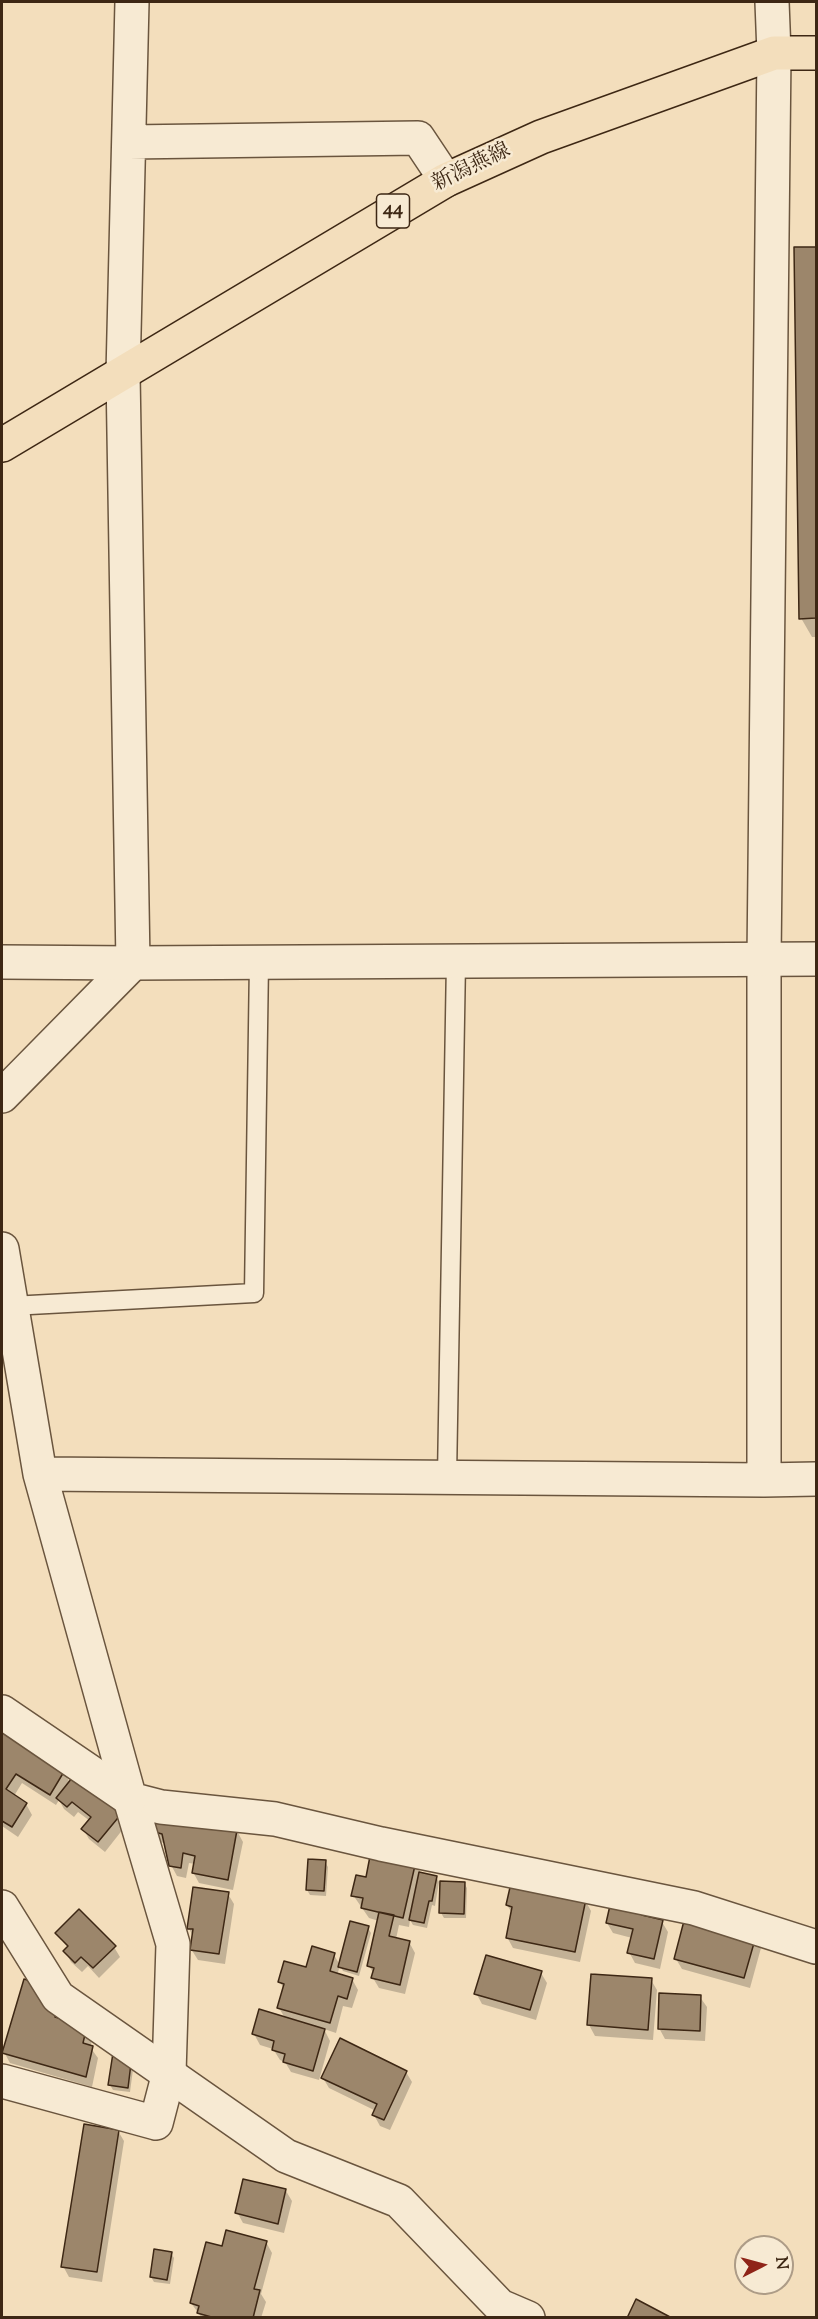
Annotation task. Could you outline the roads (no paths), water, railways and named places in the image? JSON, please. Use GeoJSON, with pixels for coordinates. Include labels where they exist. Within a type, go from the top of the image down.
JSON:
{"type":"FeatureCollection","features":[{"type":"Feature","properties":{"kind":"main road","name":"新潟燕線"},"geometry":{"type":"LineString","coordinates":[[2,445],[446,180],[541,136],[774,53],[816,53]]}},
{"type":"Feature","properties":{"kind":"street"},"geometry":{"type":"LineString","coordinates":[[2,1096],[133,963],[123,374],[132,2]]}},
{"type":"Feature","properties":{"kind":"street"},"geometry":{"type":"LineString","coordinates":[[764,1480],[764,959],[774,53],[772,2]]}},
{"type":"Feature","properties":{"kind":"street"},"geometry":{"type":"LineString","coordinates":[[129,142],[418,138],[446,180]]}},
{"type":"Feature","properties":{"kind":"street"},"geometry":{"type":"LineString","coordinates":[[2,962],[816,959]]}},
{"type":"Feature","properties":{"kind":"street"},"geometry":{"type":"LineString","coordinates":[[2,1249],[40,1474],[130,1799],[173,1944],[169,2073],[156,2123],[2,2082]]}},
{"type":"Feature","properties":{"kind":"street"},"geometry":{"type":"LineString","coordinates":[[40,1474],[816,1479]]}},
{"type":"Feature","properties":{"kind":"street"},"geometry":{"type":"LineString","coordinates":[[2,1712],[130,1799],[161,1807],[275,1819],[381,1844],[694,1908],[816,1947]]}},
{"type":"Feature","properties":{"kind":"street"},"geometry":{"type":"LineString","coordinates":[[2,1907],[58,1996],[286,2156],[399,2201],[500,2306],[528,2318]]}},
{"type":"Feature","properties":{"kind":"lane"},"geometry":{"type":"LineString","coordinates":[[447,1477],[456,961]]}},
{"type":"Feature","properties":{"kind":"lane"},"geometry":{"type":"LineString","coordinates":[[10,1306],[254,1293],[258,962]]}}]}
